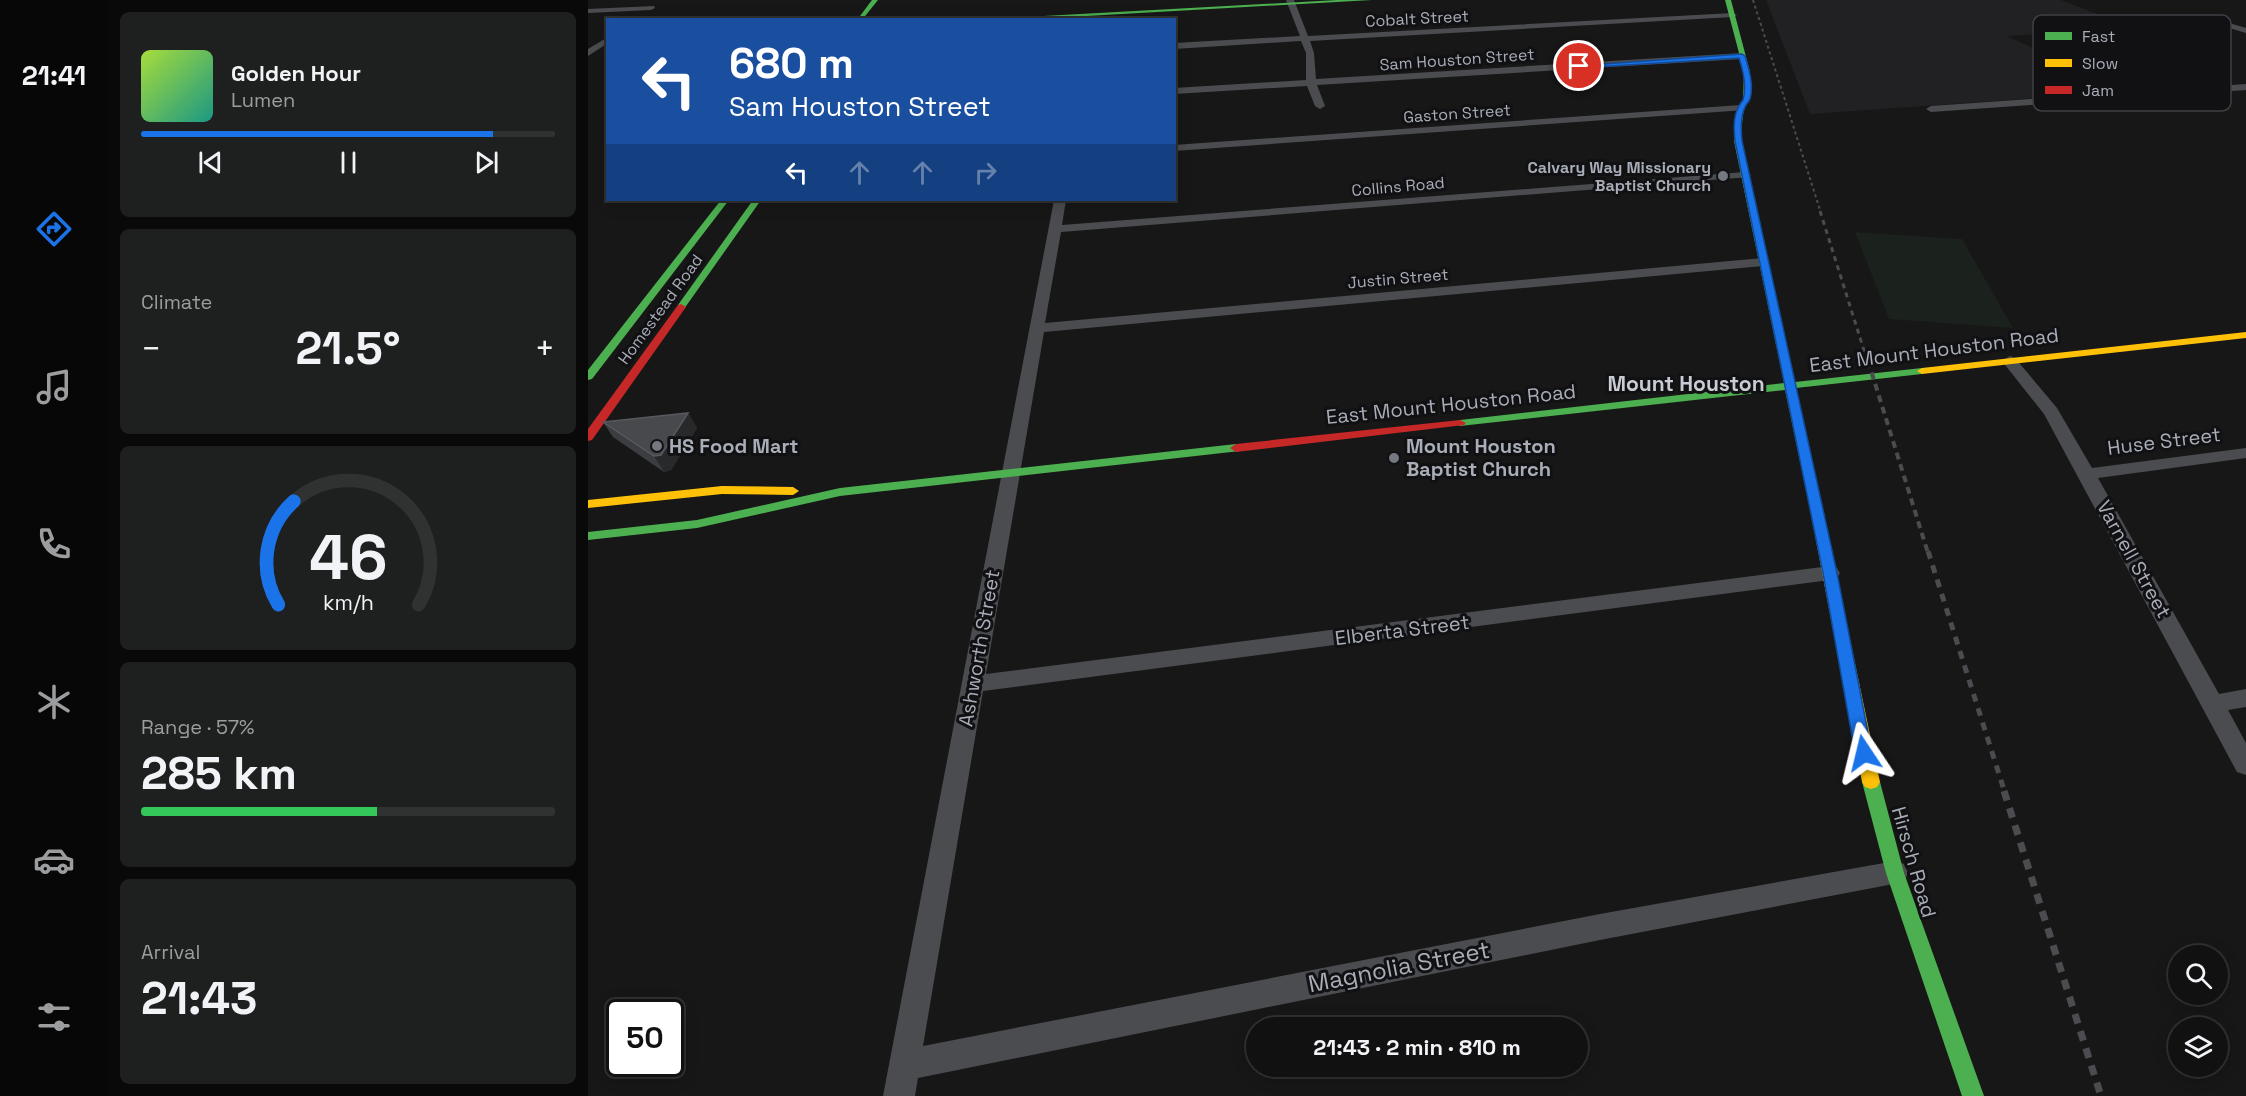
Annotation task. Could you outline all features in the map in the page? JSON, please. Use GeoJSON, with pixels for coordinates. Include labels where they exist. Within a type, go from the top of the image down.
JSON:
{"type":"FeatureCollection","features":[{"type":"Feature","properties":{"kind":"main road"},"geometry":{"type":"LineString","coordinates":[[861,18],[875,0]]}},
{"type":"Feature","properties":{"kind":"main road"},"geometry":{"type":"LineString","coordinates":[[1006,18],[1290,2],[1369,0]]}},
{"type":"Feature","properties":{"kind":"main road","name":"Hirsch Road"},"geometry":{"type":"LineString","coordinates":[[1728,0],[1747,72],[1746,100],[1737,123],[1738,141],[1830,573],[1864,753],[1895,873],[1973,1096]]}},
{"type":"Feature","properties":{"kind":"main road","name":"Homestead Road"},"geometry":{"type":"LineString","coordinates":[[588,376],[724,201]]}},
{"type":"Feature","properties":{"kind":"main road","name":"Homestead Road"},"geometry":{"type":"LineString","coordinates":[[588,436],[756,201]]}},
{"type":"Feature","properties":{"kind":"main road"},"geometry":{"type":"LineString","coordinates":[[681,256],[722,252]]}},
{"type":"Feature","properties":{"kind":"main road","name":"East Mount Houston Road"},"geometry":{"type":"LineString","coordinates":[[588,536],[697,524],[840,492],[1011,471],[2246,334]]}},
{"type":"Feature","properties":{"kind":"main road"},"geometry":{"type":"LineString","coordinates":[[606,354],[651,349]]}},
{"type":"Feature","properties":{"kind":"main road","name":"East Mount Houston Road"},"geometry":{"type":"LineString","coordinates":[[588,504],[723,490],[840,492]]}},
{"type":"Feature","properties":{"kind":"street"},"geometry":{"type":"LineString","coordinates":[[1290,2],[1310,53],[1311,83],[1320,106]]}},
{"type":"Feature","properties":{"kind":"street"},"geometry":{"type":"LineString","coordinates":[[588,11],[654,6],[638,18]]}},
{"type":"Feature","properties":{"kind":"street","name":"Cobalt Street"},"geometry":{"type":"LineString","coordinates":[[1176,46],[1733,15]]}},
{"type":"Feature","properties":{"kind":"street"},"geometry":{"type":"LineString","coordinates":[[2231,26],[2246,31]]}},
{"type":"Feature","properties":{"kind":"street"},"geometry":{"type":"LineString","coordinates":[[588,39],[606,38]]}},
{"type":"Feature","properties":{"kind":"street"},"geometry":{"type":"LineString","coordinates":[[588,53],[606,40]]}},
{"type":"Feature","properties":{"kind":"street","name":"Sam Houston Street"},"geometry":{"type":"LineString","coordinates":[[1176,91],[1742,56]]}},
{"type":"Feature","properties":{"kind":"street"},"geometry":{"type":"LineString","coordinates":[[2231,88],[2246,87]]}},
{"type":"Feature","properties":{"kind":"street"},"geometry":{"type":"LineString","coordinates":[[1931,109],[2033,102]]}},
{"type":"Feature","properties":{"kind":"street","name":"Gaston Street"},"geometry":{"type":"LineString","coordinates":[[1176,148],[1741,108]]}},
{"type":"Feature","properties":{"kind":"street","name":"Collins Road"},"geometry":{"type":"LineString","coordinates":[[1054,229],[1745,175]]}},
{"type":"Feature","properties":{"kind":"street","name":"Ashworth Street"},"geometry":{"type":"LineString","coordinates":[[899,1096],[1060,201]]}},
{"type":"Feature","properties":{"kind":"street","name":"Justin Street"},"geometry":{"type":"LineString","coordinates":[[1037,328],[1763,262]]}},
{"type":"Feature","properties":{"kind":"street","name":"Varnell Street"},"geometry":{"type":"LineString","coordinates":[[2010,361],[2051,412],[2246,765]]}},
{"type":"Feature","properties":{"kind":"street","name":"Huse Street"},"geometry":{"type":"LineString","coordinates":[[2087,474],[2246,453]]}},
{"type":"Feature","properties":{"kind":"street","name":"Elberta Street"},"geometry":{"type":"LineString","coordinates":[[973,684],[1830,573]]}},
{"type":"Feature","properties":{"kind":"street"},"geometry":{"type":"LineString","coordinates":[[2213,704],[2246,698]]}},
{"type":"Feature","properties":{"kind":"street","name":"Magnolia Street"},"geometry":{"type":"LineString","coordinates":[[904,1065],[1600,927],[1895,873]]}},
{"type":"Feature","properties":{"kind":"shaded area"},"geometry":{"type":"Polygon","coordinates":[[[1766,0],[2061,0],[2099,15],[2033,15],[2033,34],[2007,36],[2033,48],[2033,98],[1810,114],[1766,0]]]}},
{"type":"Feature","properties":{"kind":"shaded area"},"geometry":{"type":"Polygon","coordinates":[[[1855,232],[1962,239],[2013,328],[1889,319],[1855,232]]]}},
{"type":"Feature","properties":{"kind":"building"},"geometry":{"type":"Polygon","coordinates":[[[688,413],[661,455],[654,456],[603,422],[688,413]]]}},
{"type":"Feature","properties":{"kind":"railway"},"geometry":{"type":"LineString","coordinates":[[1753,0],[1821,213]]}},
{"type":"Feature","properties":{"kind":"railway"},"geometry":{"type":"LineString","coordinates":[[1820,211],[1868,363]]}},
{"type":"Feature","properties":{"kind":"railway"},"geometry":{"type":"LineString","coordinates":[[1868,361],[1928,553]]}},
{"type":"Feature","properties":{"kind":"railway"},"geometry":{"type":"LineString","coordinates":[[1928,551],[2005,793]]}},
{"type":"Feature","properties":{"kind":"railway"},"geometry":{"type":"LineString","coordinates":[[2004,791],[2101,1096]]}},
{"type":"Feature","properties":{"kind":"traffic: fast"},"geometry":{"type":"LineString","coordinates":[[861,18],[875,0]]}},
{"type":"Feature","properties":{"kind":"traffic: fast"},"geometry":{"type":"LineString","coordinates":[[1011,18],[1369,0]]}},
{"type":"Feature","properties":{"kind":"traffic: fast"},"geometry":{"type":"LineString","coordinates":[[1728,0],[1747,72],[1746,100],[1741,108],[1738,123],[1738,141],[1813,493]]}},
{"type":"Feature","properties":{"kind":"traffic: fast"},"geometry":{"type":"LineString","coordinates":[[588,377],[724,201]]}},
{"type":"Feature","properties":{"kind":"traffic: fast"},"geometry":{"type":"LineString","coordinates":[[681,307],[756,201]]}},
{"type":"Feature","properties":{"kind":"traffic: fast"},"geometry":{"type":"LineString","coordinates":[[1460,423],[1922,371]]}},
{"type":"Feature","properties":{"kind":"traffic: fast"},"geometry":{"type":"LineString","coordinates":[[588,536],[697,524],[840,492],[1236,448]]}},
{"type":"Feature","properties":{"kind":"traffic: fast"},"geometry":{"type":"LineString","coordinates":[[1871,782],[1895,873],[1973,1096]]}},
{"type":"Feature","properties":{"kind":"traffic: slow"},"geometry":{"type":"LineString","coordinates":[[1922,371],[2246,335]]}},
{"type":"Feature","properties":{"kind":"traffic: slow"},"geometry":{"type":"LineString","coordinates":[[588,504],[722,490],[793,491]]}},
{"type":"Feature","properties":{"kind":"traffic: slow"},"geometry":{"type":"LineString","coordinates":[[1813,493],[1871,782]]}},
{"type":"Feature","properties":{"kind":"traffic: jam"},"geometry":{"type":"LineString","coordinates":[[588,437],[681,307]]}},
{"type":"Feature","properties":{"kind":"traffic: jam"},"geometry":{"type":"LineString","coordinates":[[1236,448],[1460,423]]}},
{"type":"Feature","properties":{"kind":"place","name":"Calvary Way Missionary Baptist Church"},"geometry":{"type":"Point","coordinates":[1723,176]}},
{"type":"Feature","properties":{"kind":"place","name":"HS Food Mart"},"geometry":{"type":"Point","coordinates":[657,446]}},
{"type":"Feature","properties":{"kind":"place","name":"Mount Houston Baptist Church"},"geometry":{"type":"Point","coordinates":[1394,458]}},
{"type":"Feature","properties":{"kind":"district","name":"Mount Houston"},"geometry":{"type":"Point","coordinates":[1686,384]}},
{"type":"Feature","properties":{"kind":"route"},"geometry":{"type":"LineString","coordinates":[[1579,66],[1742,56],[1747,72],[1747,88],[1746,100],[1737,123],[1738,141],[1830,573],[1864,753]]}}]}
